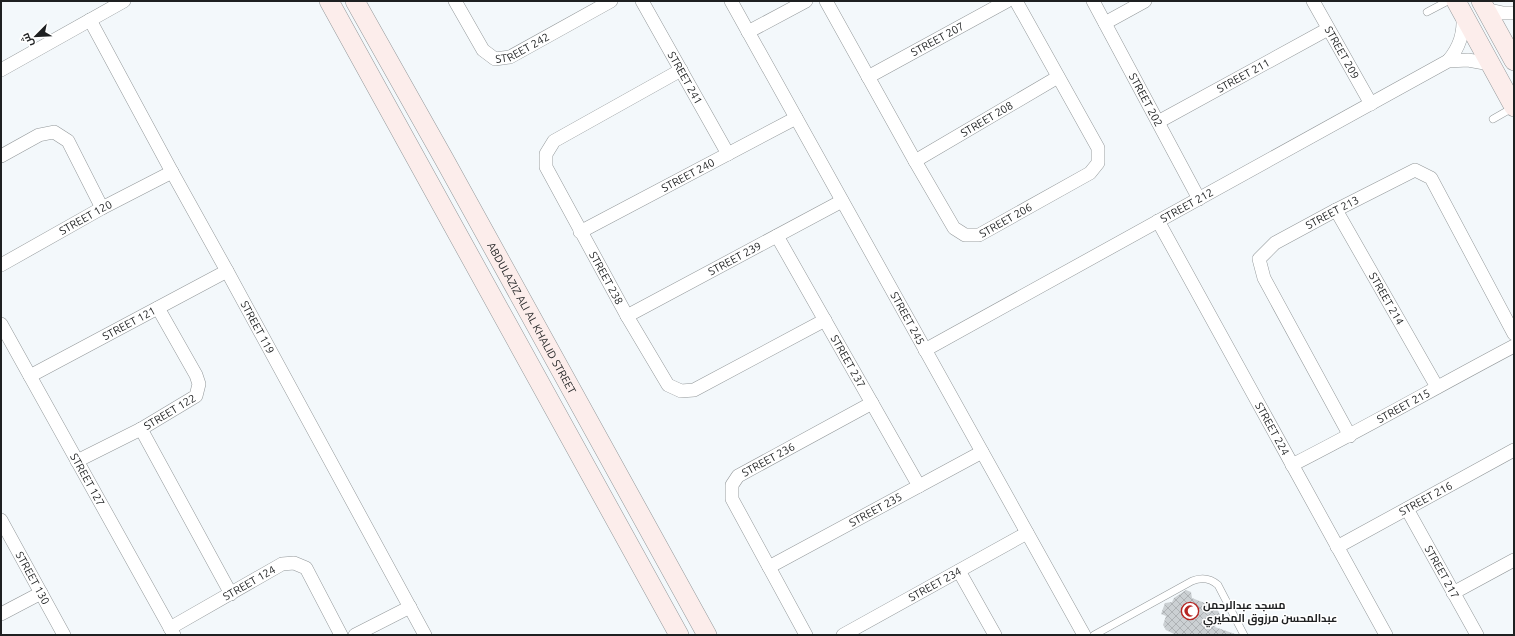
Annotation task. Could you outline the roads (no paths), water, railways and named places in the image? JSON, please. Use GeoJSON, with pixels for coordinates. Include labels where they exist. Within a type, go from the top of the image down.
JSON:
{"type":"FeatureCollection","features":[{"type":"Feature","properties":{"kind":"street"},"geometry":{"type":"LineString","coordinates":[[1,70],[124,1]]}},
{"type":"Feature","properties":{"kind":"street"},"geometry":{"type":"LineString","coordinates":[[330,1],[679,635]]}},
{"type":"Feature","properties":{"kind":"street","name":"ABDULAZIZ ALI AL KHALID STREET"},"geometry":{"type":"LineString","coordinates":[[355,1],[707,635]]}},
{"type":"Feature","properties":{"kind":"street","name":"STREET 242"},"geometry":{"type":"LineString","coordinates":[[455,1],[482,50],[496,59],[510,57],[611,1]]}},
{"type":"Feature","properties":{"kind":"street","name":"STREET 241"},"geometry":{"type":"LineString","coordinates":[[642,1],[728,154]]}},
{"type":"Feature","properties":{"kind":"street","name":"STREET 245"},"geometry":{"type":"LineString","coordinates":[[731,1],[1084,635]]}},
{"type":"Feature","properties":{"kind":"street"},"geometry":{"type":"LineString","coordinates":[[748,32],[806,1]]}},
{"type":"Feature","properties":{"kind":"street","name":"STREET 206"},"geometry":{"type":"LineString","coordinates":[[826,1],[914,161],[954,228],[965,235],[979,235],[1090,173],[1098,163],[1098,148],[1016,1]]}},
{"type":"Feature","properties":{"kind":"street","name":"STREET 207"},"geometry":{"type":"LineString","coordinates":[[868,77],[1007,1]]}},
{"type":"Feature","properties":{"kind":"street","name":"STREET 202"},"geometry":{"type":"LineString","coordinates":[[1093,1],[1199,199]]}},
{"type":"Feature","properties":{"kind":"street"},"geometry":{"type":"LineString","coordinates":[[1105,23],[1145,1]]}},
{"type":"Feature","properties":{"kind":"street","name":"STREET 209"},"geometry":{"type":"LineString","coordinates":[[1313,1],[1371,104]]}},
{"type":"Feature","properties":{"kind":"street"},"geometry":{"type":"LineString","coordinates":[[1483,5],[1503,13],[1514,13]]}},
{"type":"Feature","properties":{"kind":"street"},"geometry":{"type":"LineString","coordinates":[[1483,5],[1513,59]]}},
{"type":"Feature","properties":{"kind":"street"},"geometry":{"type":"LineString","coordinates":[[1460,8],[1514,107]]}},
{"type":"Feature","properties":{"kind":"street","name":"STREET 212"},"geometry":{"type":"LineString","coordinates":[[1448,61],[1460,41],[1463,28],[1460,8]]}},
{"type":"Feature","properties":{"kind":"street","name":"STREET 119"},"geometry":{"type":"LineString","coordinates":[[90,20],[425,635]]}},
{"type":"Feature","properties":{"kind":"street","name":"STREET 211"},"geometry":{"type":"LineString","coordinates":[[1158,122],[1328,29]]}},
{"type":"Feature","properties":{"kind":"street"},"geometry":{"type":"LineString","coordinates":[[1513,59],[1514,39]]}},
{"type":"Feature","properties":{"kind":"street","name":"STREET 212"},"geometry":{"type":"LineString","coordinates":[[925,350],[1448,61],[1468,60],[1490,64]]}},
{"type":"Feature","properties":{"kind":"street","name":"STREET 238"},"geometry":{"type":"LineString","coordinates":[[681,70],[554,141],[546,154],[546,168],[627,316],[668,384],[681,391],[694,390],[825,320]]}},
{"type":"Feature","properties":{"kind":"street","name":"STREET 208"},"geometry":{"type":"LineString","coordinates":[[914,161],[1058,77]]}},
{"type":"Feature","properties":{"kind":"street"},"geometry":{"type":"LineString","coordinates":[[373,79],[388,93],[398,106],[433,167],[436,169],[441,167],[444,159]]}},
{"type":"Feature","properties":{"kind":"street","name":"STREET 240"},"geometry":{"type":"LineString","coordinates":[[580,232],[796,118]]}},
{"type":"Feature","properties":{"kind":"street"},"geometry":{"type":"LineString","coordinates":[[1,156],[39,135],[54,132],[68,140],[102,208]]}},
{"type":"Feature","properties":{"kind":"street","name":"STREET 213"},"geometry":{"type":"LineString","coordinates":[[1350,436],[1264,278],[1259,259],[1275,243],[1415,170],[1431,178],[1514,334]]}},
{"type":"Feature","properties":{"kind":"street","name":"STREET 120"},"geometry":{"type":"LineString","coordinates":[[1,265],[102,208],[172,172]]}},
{"type":"Feature","properties":{"kind":"street","name":"STREET 239"},"geometry":{"type":"LineString","coordinates":[[627,316],[842,201]]}},
{"type":"Feature","properties":{"kind":"street","name":"STREET 214"},"geometry":{"type":"LineString","coordinates":[[1336,210],[1437,387]]}},
{"type":"Feature","properties":{"kind":"street","name":"STREET 224"},"geometry":{"type":"LineString","coordinates":[[1158,221],[1386,635]]}},
{"type":"Feature","properties":{"kind":"street","name":"STREET 237"},"geometry":{"type":"LineString","coordinates":[[777,236],[919,486]]}},
{"type":"Feature","properties":{"kind":"street","name":"STREET 121"},"geometry":{"type":"LineString","coordinates":[[30,376],[227,271]]}},
{"type":"Feature","properties":{"kind":"street","name":"STREET 122"},"geometry":{"type":"LineString","coordinates":[[77,461],[141,429],[196,396],[199,384],[196,375],[158,308]]}},
{"type":"Feature","properties":{"kind":"street","name":"STREET 127"},"geometry":{"type":"LineString","coordinates":[[1,324],[172,632]]}},
{"type":"Feature","properties":{"kind":"street","name":"STREET 215"},"geometry":{"type":"LineString","coordinates":[[1292,465],[1350,436],[1514,346]]}},
{"type":"Feature","properties":{"kind":"street","name":"STREET 236"},"geometry":{"type":"LineString","coordinates":[[806,635],[732,499],[732,485],[738,476],[872,403]]}},
{"type":"Feature","properties":{"kind":"street"},"geometry":{"type":"LineString","coordinates":[[562,424],[571,420],[580,424],[612,483],[625,499],[638,509]]}},
{"type":"Feature","properties":{"kind":"street"},"geometry":{"type":"LineString","coordinates":[[141,429],[231,594]]}},
{"type":"Feature","properties":{"kind":"street","name":"STREET 216"},"geometry":{"type":"LineString","coordinates":[[1337,547],[1514,450]]}},
{"type":"Feature","properties":{"kind":"street","name":"STREET 235"},"geometry":{"type":"LineString","coordinates":[[769,567],[982,452]]}},
{"type":"Feature","properties":{"kind":"street","name":"STREET 217"},"geometry":{"type":"LineString","coordinates":[[1407,509],[1477,635]]}},
{"type":"Feature","properties":{"kind":"street","name":"STREET 130"},"geometry":{"type":"LineString","coordinates":[[1,520],[64,635]]}},
{"type":"Feature","properties":{"kind":"street","name":"STREET 234"},"geometry":{"type":"LineString","coordinates":[[843,635],[1027,533]]}},
{"type":"Feature","properties":{"kind":"street"},"geometry":{"type":"LineString","coordinates":[[1453,593],[1514,560]]}},
{"type":"Feature","properties":{"kind":"street","name":"STREET 124"},"geometry":{"type":"LineString","coordinates":[[172,632],[231,594],[282,564],[294,563],[306,568],[340,635]]}},
{"type":"Feature","properties":{"kind":"street"},"geometry":{"type":"LineString","coordinates":[[959,571],[995,635]]}},
{"type":"Feature","properties":{"kind":"street"},"geometry":{"type":"LineString","coordinates":[[1,614],[41,593]]}},
{"type":"Feature","properties":{"kind":"street"},"geometry":{"type":"LineString","coordinates":[[355,635],[410,608]]}},
{"type":"Feature","properties":{"kind":"lane"},"geometry":{"type":"LineString","coordinates":[[1427,12],[1448,1]]}},
{"type":"Feature","properties":{"kind":"lane"},"geometry":{"type":"LineString","coordinates":[[1493,119],[1514,107]]}},
{"type":"Feature","properties":{"kind":"lane"},"geometry":{"type":"LineString","coordinates":[[1094,635],[1192,581],[1203,578],[1213,581],[1218,585],[1244,635]]}},
{"type":"Feature","properties":{"kind":"place","name":"مسجد عبدالرحمن عبدالمحسن مرزوق المطيري"},"geometry":{"type":"Point","coordinates":[1190,611]}}]}
